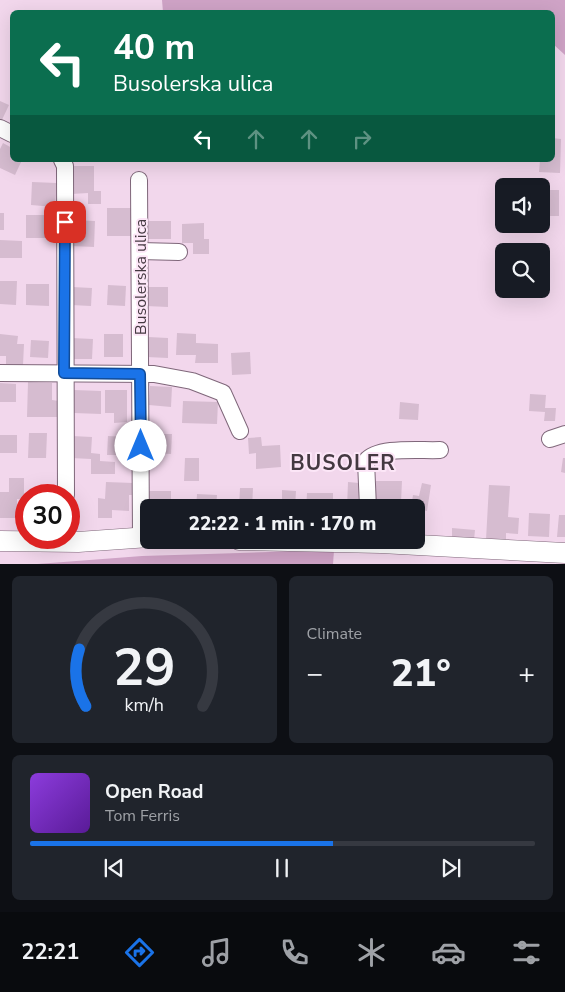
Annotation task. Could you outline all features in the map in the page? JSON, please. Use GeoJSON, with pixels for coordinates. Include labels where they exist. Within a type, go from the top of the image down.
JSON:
{"type":"FeatureCollection","features":[{"type":"Feature","properties":{"kind":"main road"},"geometry":{"type":"LineString","coordinates":[[80,539],[140,537]]}},
{"type":"Feature","properties":{"kind":"main road"},"geometry":{"type":"LineString","coordinates":[[0,541],[15,541]]}},
{"type":"Feature","properties":{"kind":"main road"},"geometry":{"type":"LineString","coordinates":[[425,546],[559,557]]}},
{"type":"Feature","properties":{"kind":"street"},"geometry":{"type":"LineString","coordinates":[[63,162],[66,166],[64,373],[66,484]]}},
{"type":"Feature","properties":{"kind":"street","name":"Busolerska ulica"},"geometry":{"type":"LineString","coordinates":[[139,180],[140,374],[144,499]]}},
{"type":"Feature","properties":{"kind":"street"},"geometry":{"type":"LineString","coordinates":[[140,251],[179,252]]}},
{"type":"Feature","properties":{"kind":"street"},"geometry":{"type":"LineString","coordinates":[[0,373],[140,374],[192,380],[223,392],[240,431]]}},
{"type":"Feature","properties":{"kind":"street"},"geometry":{"type":"LineString","coordinates":[[368,499],[366,461],[370,456],[389,451],[440,450]]}},
{"type":"Feature","properties":{"kind":"shaded area"},"geometry":{"type":"Polygon","coordinates":[[[162,0],[565,0],[565,55],[555,46],[555,10],[163,10],[162,0]]]}},
{"type":"Feature","properties":{"kind":"shaded area"},"geometry":{"type":"Polygon","coordinates":[[[334,550],[333,564],[37,564],[142,556],[334,550]]]}},
{"type":"Feature","properties":{"kind":"building"},"geometry":{"type":"Polygon","coordinates":[[[0,101],[9,105],[0,124],[0,101]]]}},
{"type":"Feature","properties":{"kind":"building"},"geometry":{"type":"Polygon","coordinates":[[[555,138],[561,139],[560,173],[539,172],[540,162],[555,162],[555,138]]]}},
{"type":"Feature","properties":{"kind":"building"},"geometry":{"type":"Polygon","coordinates":[[[3,143],[10,147],[10,162],[21,162],[15,175],[0,168],[0,149],[3,143]]]}},
{"type":"Feature","properties":{"kind":"building"},"geometry":{"type":"Polygon","coordinates":[[[72,166],[94,166],[94,191],[101,191],[101,204],[88,204],[88,193],[72,194],[72,166]]]}},
{"type":"Feature","properties":{"kind":"building"},"geometry":{"type":"Polygon","coordinates":[[[32,182],[57,183],[55,207],[31,205],[32,182]]]}},
{"type":"Feature","properties":{"kind":"building"},"geometry":{"type":"Polygon","coordinates":[[[550,190],[559,190],[559,216],[550,216],[550,190]]]}},
{"type":"Feature","properties":{"kind":"building"},"geometry":{"type":"Polygon","coordinates":[[[107,208],[131,208],[131,236],[107,236],[107,208]]]}},
{"type":"Feature","properties":{"kind":"building"},"geometry":{"type":"Polygon","coordinates":[[[0,213],[4,213],[4,230],[0,230],[0,213]]]}},
{"type":"Feature","properties":{"kind":"building"},"geometry":{"type":"Polygon","coordinates":[[[26,215],[50,215],[50,238],[26,238],[26,215]]]}},
{"type":"Feature","properties":{"kind":"building"},"geometry":{"type":"Polygon","coordinates":[[[72,220],[95,221],[94,247],[71,246],[72,220]]]}},
{"type":"Feature","properties":{"kind":"building"},"geometry":{"type":"Polygon","coordinates":[[[148,221],[171,221],[171,239],[148,239],[148,221]]]}},
{"type":"Feature","properties":{"kind":"building"},"geometry":{"type":"Polygon","coordinates":[[[204,223],[204,239],[209,239],[209,254],[193,254],[193,243],[182,243],[182,224],[204,223]]]}},
{"type":"Feature","properties":{"kind":"building"},"geometry":{"type":"Polygon","coordinates":[[[0,240],[22,241],[22,258],[0,258],[0,240]]]}},
{"type":"Feature","properties":{"kind":"building"},"geometry":{"type":"Polygon","coordinates":[[[0,281],[17,281],[16,305],[0,304],[0,281]]]}},
{"type":"Feature","properties":{"kind":"building"},"geometry":{"type":"Polygon","coordinates":[[[26,284],[49,284],[49,306],[26,305],[26,284]]]}},
{"type":"Feature","properties":{"kind":"building"},"geometry":{"type":"Polygon","coordinates":[[[108,285],[126,286],[125,306],[107,305],[108,285]]]}},
{"type":"Feature","properties":{"kind":"building"},"geometry":{"type":"Polygon","coordinates":[[[72,287],[92,288],[91,306],[71,305],[72,287]]]}},
{"type":"Feature","properties":{"kind":"building"},"geometry":{"type":"Polygon","coordinates":[[[147,287],[168,287],[168,307],[146,306],[147,287]]]}},
{"type":"Feature","properties":{"kind":"building"},"geometry":{"type":"Polygon","coordinates":[[[177,333],[196,334],[196,343],[218,344],[218,363],[195,363],[196,355],[176,355],[177,333]]]}},
{"type":"Feature","properties":{"kind":"building"},"geometry":{"type":"Polygon","coordinates":[[[0,334],[18,336],[17,344],[24,344],[23,365],[6,364],[6,356],[0,356],[0,334]]]}},
{"type":"Feature","properties":{"kind":"building"},"geometry":{"type":"Polygon","coordinates":[[[104,334],[123,334],[123,357],[104,357],[104,334]]]}},
{"type":"Feature","properties":{"kind":"building"},"geometry":{"type":"Polygon","coordinates":[[[148,337],[168,338],[168,358],[147,357],[148,337]]]}},
{"type":"Feature","properties":{"kind":"building"},"geometry":{"type":"Polygon","coordinates":[[[71,338],[93,339],[92,359],[70,359],[71,338]]]}},
{"type":"Feature","properties":{"kind":"building"},"geometry":{"type":"Polygon","coordinates":[[[31,340],[49,341],[48,358],[30,357],[31,340]]]}},
{"type":"Feature","properties":{"kind":"building"},"geometry":{"type":"Polygon","coordinates":[[[250,352],[251,374],[232,375],[231,353],[250,352]]]}},
{"type":"Feature","properties":{"kind":"building"},"geometry":{"type":"Polygon","coordinates":[[[28,382],[52,383],[52,400],[59,401],[59,417],[27,417],[28,382]]]}},
{"type":"Feature","properties":{"kind":"building"},"geometry":{"type":"Polygon","coordinates":[[[0,383],[16,384],[16,402],[0,402],[0,383]]]}},
{"type":"Feature","properties":{"kind":"building"},"geometry":{"type":"Polygon","coordinates":[[[150,386],[172,387],[171,407],[149,405],[150,386]]]}},
{"type":"Feature","properties":{"kind":"building"},"geometry":{"type":"Polygon","coordinates":[[[74,390],[101,391],[101,414],[74,413],[74,390]]]}},
{"type":"Feature","properties":{"kind":"building"},"geometry":{"type":"Polygon","coordinates":[[[105,390],[127,390],[127,422],[114,423],[114,413],[105,413],[105,390]]]}},
{"type":"Feature","properties":{"kind":"building"},"geometry":{"type":"Polygon","coordinates":[[[530,394],[546,395],[545,408],[556,408],[555,421],[544,421],[545,412],[529,411],[530,394]]]}},
{"type":"Feature","properties":{"kind":"building"},"geometry":{"type":"Polygon","coordinates":[[[183,401],[218,402],[217,424],[182,423],[183,401]]]}},
{"type":"Feature","properties":{"kind":"building"},"geometry":{"type":"Polygon","coordinates":[[[400,402],[419,404],[418,420],[399,419],[400,402]]]}},
{"type":"Feature","properties":{"kind":"building"},"geometry":{"type":"Polygon","coordinates":[[[29,433],[47,433],[46,458],[28,458],[29,433]]]}},
{"type":"Feature","properties":{"kind":"building"},"geometry":{"type":"Polygon","coordinates":[[[150,434],[172,434],[171,454],[149,453],[150,434]]]}},
{"type":"Feature","properties":{"kind":"building"},"geometry":{"type":"Polygon","coordinates":[[[0,435],[17,435],[17,453],[0,453],[0,435]]]}},
{"type":"Feature","properties":{"kind":"building"},"geometry":{"type":"Polygon","coordinates":[[[72,436],[92,437],[91,453],[100,454],[100,461],[115,462],[115,474],[91,474],[91,459],[71,458],[72,436]]]}},
{"type":"Feature","properties":{"kind":"building"},"geometry":{"type":"Polygon","coordinates":[[[108,436],[126,437],[125,455],[107,455],[108,436]]]}},
{"type":"Feature","properties":{"kind":"building"},"geometry":{"type":"Polygon","coordinates":[[[261,437],[262,446],[280,445],[281,467],[256,469],[256,453],[249,454],[248,438],[261,437]]]}},
{"type":"Feature","properties":{"kind":"building"},"geometry":{"type":"Polygon","coordinates":[[[185,458],[199,458],[199,481],[184,481],[185,458]]]}},
{"type":"Feature","properties":{"kind":"building"},"geometry":{"type":"Polygon","coordinates":[[[563,458],[565,458],[565,473],[561,472],[563,458]]]}},
{"type":"Feature","properties":{"kind":"building"},"geometry":{"type":"Polygon","coordinates":[[[9,478],[24,478],[24,484],[15,484],[15,518],[0,518],[0,492],[9,492],[9,478]]]}},
{"type":"Feature","properties":{"kind":"building"},"geometry":{"type":"Polygon","coordinates":[[[376,481],[402,481],[401,499],[376,499],[376,481]]]}},
{"type":"Feature","properties":{"kind":"building"},"geometry":{"type":"Polygon","coordinates":[[[106,482],[133,483],[133,495],[129,495],[129,511],[112,510],[112,518],[98,518],[98,498],[105,499],[106,482]]]}},
{"type":"Feature","properties":{"kind":"building"},"geometry":{"type":"Polygon","coordinates":[[[348,482],[359,483],[358,499],[347,499],[348,482]]]}},
{"type":"Feature","properties":{"kind":"building"},"geometry":{"type":"Polygon","coordinates":[[[422,483],[431,485],[427,511],[425,511],[425,499],[412,499],[413,495],[419,496],[422,483]]]}},
{"type":"Feature","properties":{"kind":"building"},"geometry":{"type":"Polygon","coordinates":[[[489,485],[510,486],[508,517],[519,518],[518,534],[506,533],[506,541],[486,540],[489,485]]]}},
{"type":"Feature","properties":{"kind":"building"},"geometry":{"type":"Polygon","coordinates":[[[240,488],[253,488],[252,499],[239,499],[240,488]]]}},
{"type":"Feature","properties":{"kind":"building"},"geometry":{"type":"Polygon","coordinates":[[[282,490],[296,491],[296,499],[282,499],[282,490]]]}},
{"type":"Feature","properties":{"kind":"building"},"geometry":{"type":"Polygon","coordinates":[[[148,491],[171,491],[171,499],[148,499],[148,491]]]}},
{"type":"Feature","properties":{"kind":"building"},"geometry":{"type":"Polygon","coordinates":[[[307,493],[333,493],[333,499],[307,499],[307,493]]]}},
{"type":"Feature","properties":{"kind":"building"},"geometry":{"type":"Polygon","coordinates":[[[197,494],[217,495],[217,499],[197,499],[197,494]]]}},
{"type":"Feature","properties":{"kind":"building"},"geometry":{"type":"Polygon","coordinates":[[[529,513],[550,514],[549,537],[528,536],[529,513]]]}},
{"type":"Feature","properties":{"kind":"building"},"geometry":{"type":"Polygon","coordinates":[[[559,515],[565,515],[565,537],[557,537],[559,515]]]}},
{"type":"Feature","properties":{"kind":"building"},"geometry":{"type":"Polygon","coordinates":[[[452,528],[475,530],[474,540],[452,538],[452,528]]]}},
{"type":"Feature","properties":{"kind":"district","name":"BUSOLER"},"geometry":{"type":"Point","coordinates":[343,463]}},
{"type":"Feature","properties":{"kind":"route"},"geometry":{"type":"LineString","coordinates":[[65,222],[64,373],[140,374],[141,446]]}}]}
